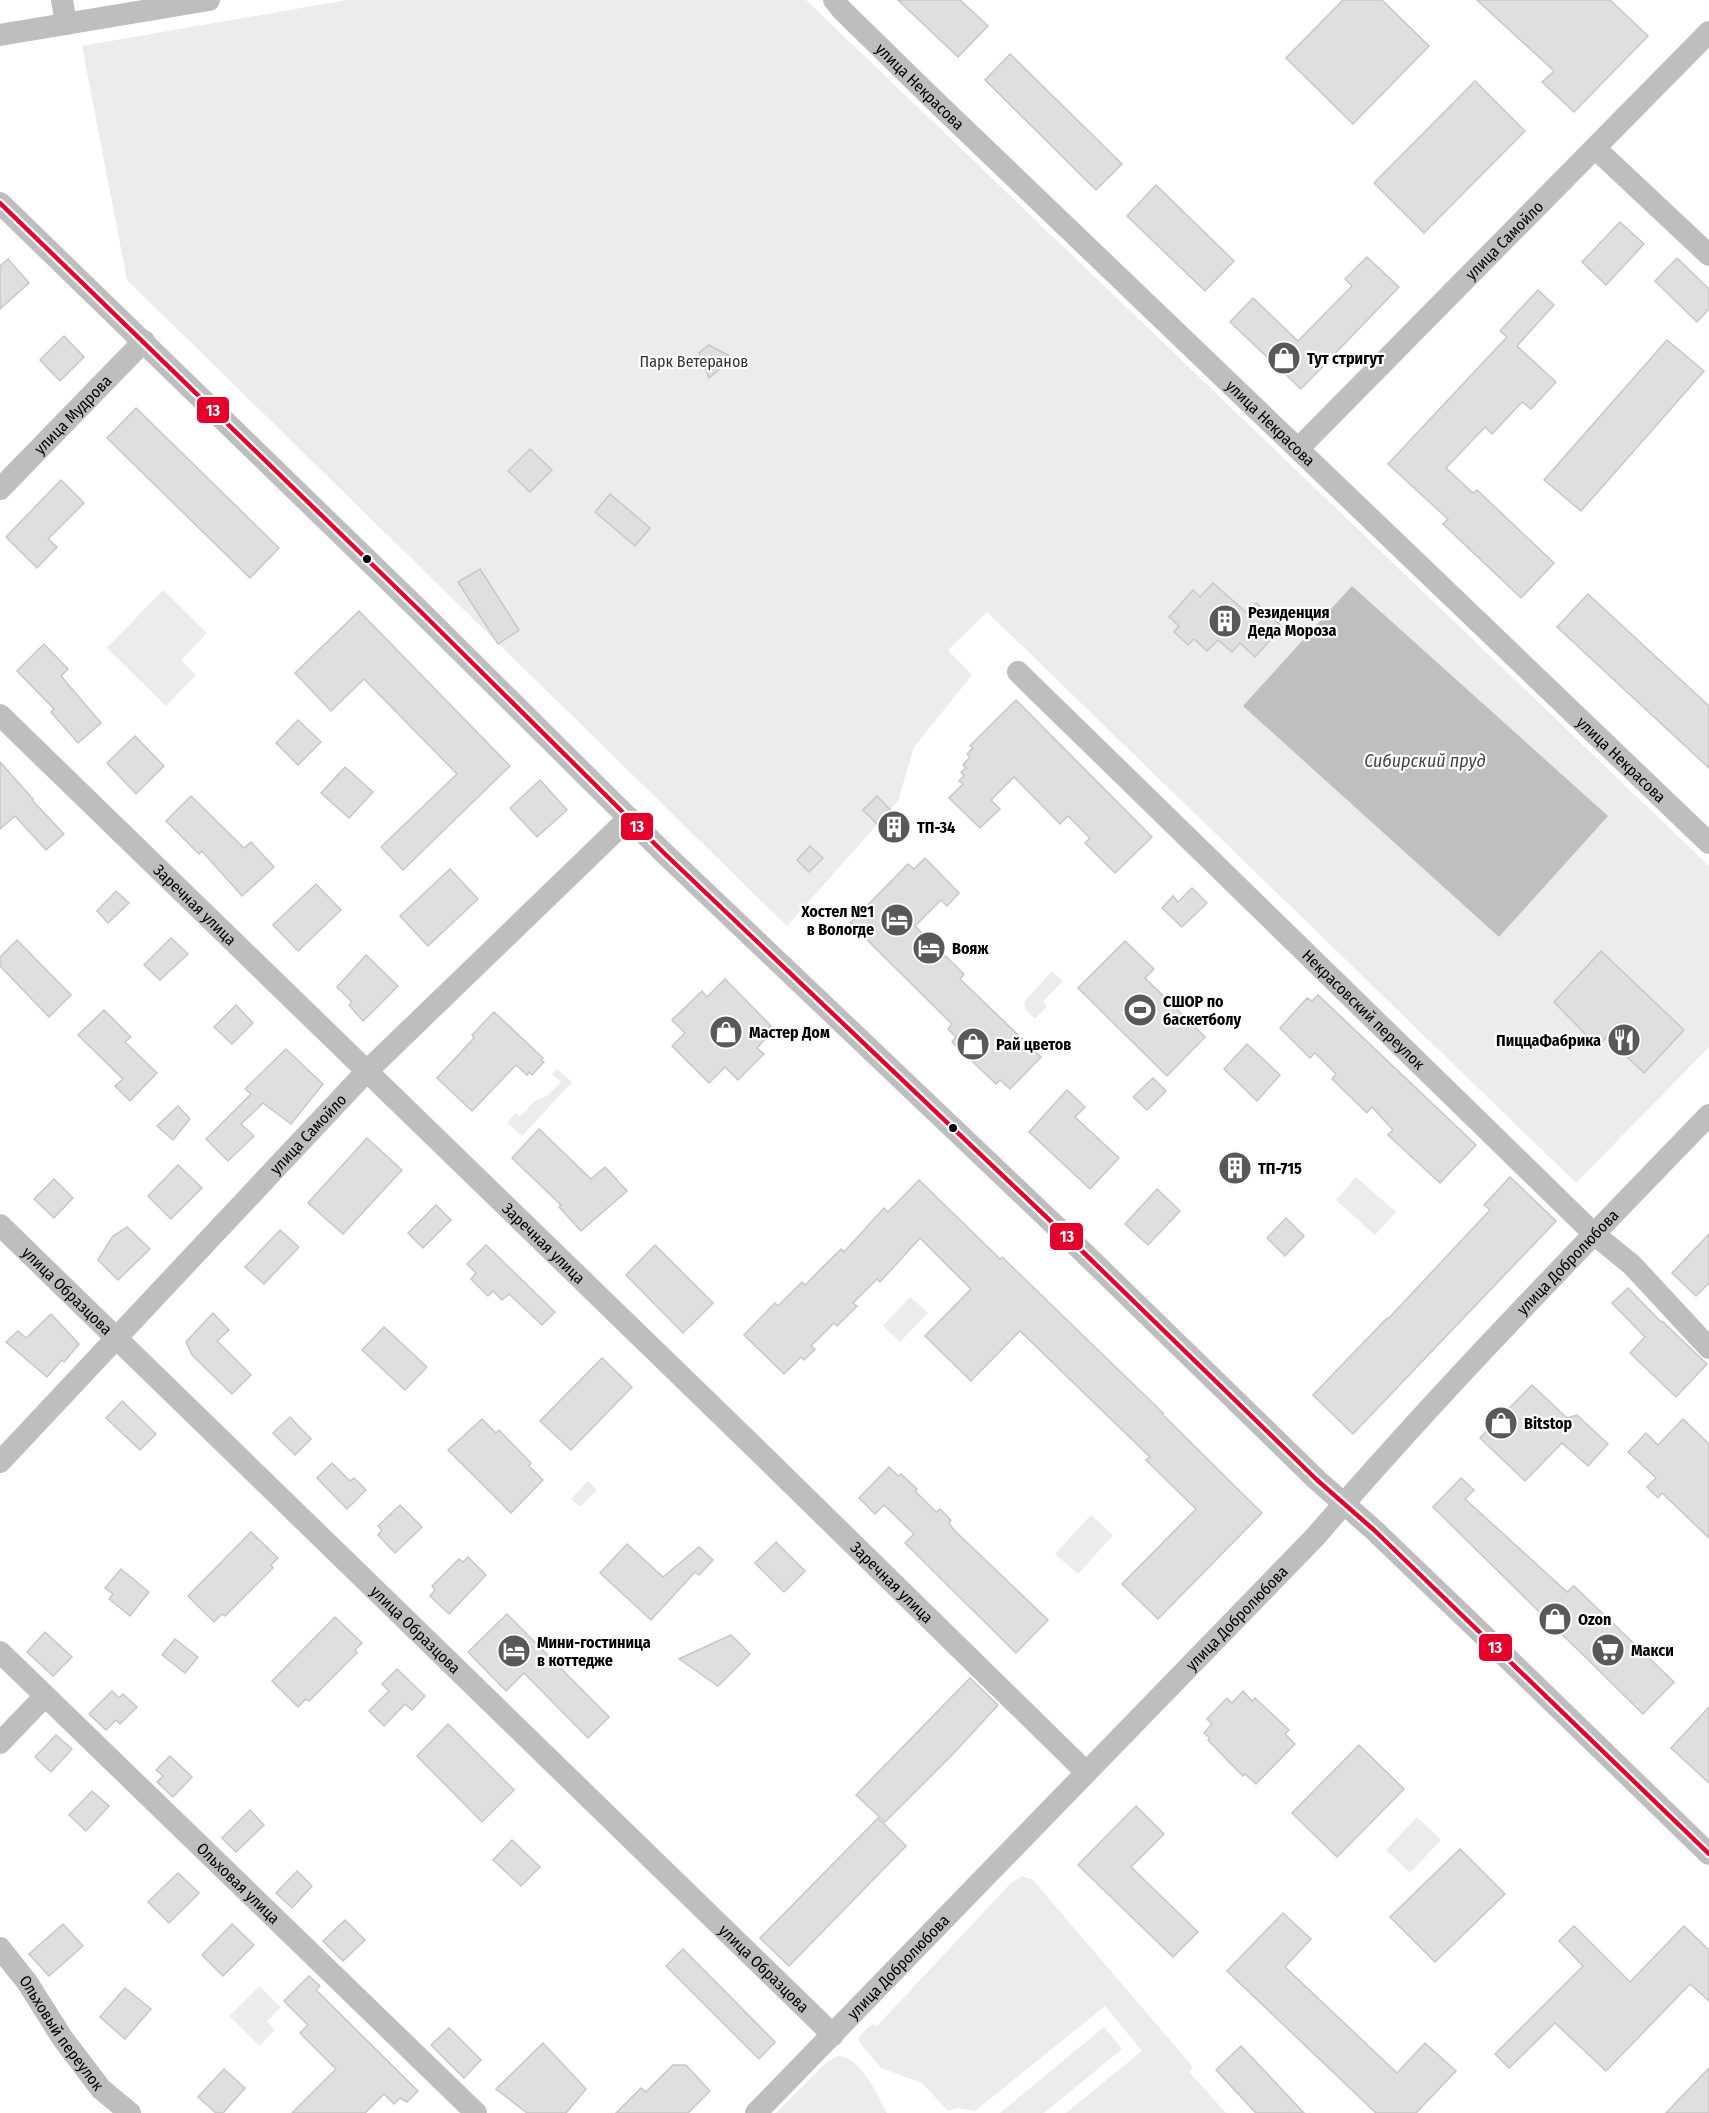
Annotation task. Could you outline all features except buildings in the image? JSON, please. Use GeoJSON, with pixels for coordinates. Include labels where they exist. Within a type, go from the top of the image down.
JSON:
{"type":"FeatureCollection","features":[{"type":"Feature","properties":{"kind":"street"},"geometry":{"type":"LineString","coordinates":[[62,0],[66,24]]}},
{"type":"Feature","properties":{"kind":"street"},"geometry":{"type":"LineString","coordinates":[[0,35],[209,0]]}},
{"type":"Feature","properties":{"kind":"street","name":"улица Некрасова"},"geometry":{"type":"LineString","coordinates":[[834,0],[926,92],[1709,843]]}},
{"type":"Feature","properties":{"kind":"street","name":"улица Самойло"},"geometry":{"type":"LineString","coordinates":[[1299,448],[1709,32]]}},
{"type":"Feature","properties":{"kind":"street"},"geometry":{"type":"LineString","coordinates":[[1595,148],[1709,255]]}},
{"type":"Feature","properties":{"kind":"street"},"geometry":{"type":"LineString","coordinates":[[0,203],[144,341],[665,854],[1502,1653],[1709,1854]]}},
{"type":"Feature","properties":{"kind":"street","name":"улица Мудрова"},"geometry":{"type":"LineString","coordinates":[[0,489],[144,341]]}},
{"type":"Feature","properties":{"kind":"street","name":"Некрасовский переулок"},"geometry":{"type":"LineString","coordinates":[[1018,672],[1594,1234],[1632,1265],[1709,1348]]}},
{"type":"Feature","properties":{"kind":"street","name":"Заречная улица"},"geometry":{"type":"LineString","coordinates":[[0,715],[1086,1772]]}},
{"type":"Feature","properties":{"kind":"street","name":"улица Самойло"},"geometry":{"type":"LineString","coordinates":[[0,1462],[366,1072],[629,818]]}},
{"type":"Feature","properties":{"kind":"street","name":"улица Добролюбова"},"geometry":{"type":"LineString","coordinates":[[756,2113],[1316,1536],[1594,1234],[1709,1115]]}},
{"type":"Feature","properties":{"kind":"street","name":"улица Образцова"},"geometry":{"type":"LineString","coordinates":[[0,1225],[833,2035]]}},
{"type":"Feature","properties":{"kind":"street","name":"Ольховая улица"},"geometry":{"type":"LineString","coordinates":[[0,1652],[466,2110]]}},
{"type":"Feature","properties":{"kind":"street"},"geometry":{"type":"LineString","coordinates":[[0,1743],[44,1697]]}},
{"type":"Feature","properties":{"kind":"street","name":"Ольховый переулок"},"geometry":{"type":"LineString","coordinates":[[0,1948],[27,1982],[63,2039],[101,2089],[130,2113]]}},
{"type":"Feature","properties":{"kind":"green space","name":"Парк Ветеранов"},"geometry":{"type":"Polygon","coordinates":[[[347,0],[806,0],[1709,866],[1709,1047],[1576,1183],[987,612],[948,650],[972,675],[914,747],[898,801],[787,926],[127,280],[82,46],[347,0]]]}},
{"type":"Feature","properties":{"kind":"green space"},"geometry":{"type":"Polygon","coordinates":[[[163,590],[207,633],[181,660],[196,675],[166,706],[107,648],[163,590]]]}},
{"type":"Feature","properties":{"kind":"green space"},"geometry":{"type":"Polygon","coordinates":[[[1052,971],[1063,981],[1044,1000],[1046,1007],[1035,1019],[1026,1010],[1024,1002],[1052,971]]]}},
{"type":"Feature","properties":{"kind":"green space"},"geometry":{"type":"Polygon","coordinates":[[[557,1069],[572,1082],[522,1136],[507,1122],[516,1113],[520,1117],[536,1100],[547,1096],[561,1082],[552,1074],[557,1069]]]}},
{"type":"Feature","properties":{"kind":"green space"},"geometry":{"type":"Polygon","coordinates":[[[1356,1177],[1396,1212],[1375,1235],[1336,1200],[1356,1177]]]}},
{"type":"Feature","properties":{"kind":"green space"},"geometry":{"type":"Polygon","coordinates":[[[910,1297],[928,1313],[900,1342],[883,1326],[910,1297]]]}},
{"type":"Feature","properties":{"kind":"green space"},"geometry":{"type":"Polygon","coordinates":[[[588,1481],[597,1490],[580,1507],[571,1499],[588,1481]]]}},
{"type":"Feature","properties":{"kind":"green space"},"geometry":{"type":"Polygon","coordinates":[[[1091,1515],[1113,1535],[1078,1574],[1055,1554],[1091,1515]]]}},
{"type":"Feature","properties":{"kind":"green space"},"geometry":{"type":"Polygon","coordinates":[[[1417,1817],[1441,1840],[1410,1873],[1386,1850],[1417,1817]]]}},
{"type":"Feature","properties":{"kind":"green space"},"geometry":{"type":"Polygon","coordinates":[[[1022,1876],[1033,1880],[1193,2067],[1189,2072],[1226,2113],[1066,2113],[1142,2051],[1105,2006],[975,2111],[957,2108],[948,2111],[922,2083],[881,2068],[859,2042],[859,2037],[868,2027],[874,2024],[877,2026],[1011,1883],[1022,1876]]]}},
{"type":"Feature","properties":{"kind":"green space"},"geometry":{"type":"Polygon","coordinates":[[[259,1986],[281,2007],[267,2021],[275,2030],[259,2046],[229,2016],[259,1986]]]}},
{"type":"Feature","properties":{"kind":"green space"},"geometry":{"type":"Polygon","coordinates":[[[1104,2027],[1122,2049],[1044,2113],[1000,2113],[1104,2027]]]}},
{"type":"Feature","properties":{"kind":"green space"},"geometry":{"type":"Polygon","coordinates":[[[838,2056],[847,2058],[862,2070],[887,2113],[776,2113],[827,2062],[838,2056]]]}},
{"type":"Feature","properties":{"kind":"water","name":"Сибирский пруд"},"geometry":{"type":"Polygon","coordinates":[[[1352,586],[1608,816],[1499,937],[1243,706],[1352,586]]]}},
{"type":"Feature","properties":{"kind":"transit line","name":"13"},"geometry":{"type":"LineString","coordinates":[[0,203],[417,608],[665,854],[1082,1251],[1317,1480],[1374,1530],[1709,1854]]}},
{"type":"Feature","properties":{"kind":"place","name":"Тут стригут"},"geometry":{"type":"Point","coordinates":[1284,358]}},
{"type":"Feature","properties":{"kind":"place","name":"Резиденция Деда Мороза"},"geometry":{"type":"Point","coordinates":[1225,621]}},
{"type":"Feature","properties":{"kind":"place","name":"ТП-34"},"geometry":{"type":"Point","coordinates":[894,827]}},
{"type":"Feature","properties":{"kind":"place","name":"Хостел №1 в Вологде"},"geometry":{"type":"Point","coordinates":[897,920]}},
{"type":"Feature","properties":{"kind":"place","name":"Вояж"},"geometry":{"type":"Point","coordinates":[929,948]}},
{"type":"Feature","properties":{"kind":"place","name":"СШОР по баскетболу"},"geometry":{"type":"Point","coordinates":[1140,1010]}},
{"type":"Feature","properties":{"kind":"place","name":"Мастер Дом"},"geometry":{"type":"Point","coordinates":[726,1032]}},
{"type":"Feature","properties":{"kind":"place","name":"ПиццаФабрика"},"geometry":{"type":"Point","coordinates":[1624,1040]}},
{"type":"Feature","properties":{"kind":"place","name":"Рай цветов"},"geometry":{"type":"Point","coordinates":[973,1044]}},
{"type":"Feature","properties":{"kind":"place","name":"ТП-715"},"geometry":{"type":"Point","coordinates":[1235,1168]}},
{"type":"Feature","properties":{"kind":"place","name":"Bitstop"},"geometry":{"type":"Point","coordinates":[1501,1423]}},
{"type":"Feature","properties":{"kind":"place","name":"Ozon"},"geometry":{"type":"Point","coordinates":[1555,1619]}},
{"type":"Feature","properties":{"kind":"place","name":"Макси"},"geometry":{"type":"Point","coordinates":[1608,1650]}},
{"type":"Feature","properties":{"kind":"place","name":"Мини-гостиница в коттедже"},"geometry":{"type":"Point","coordinates":[514,1651]}}]}
